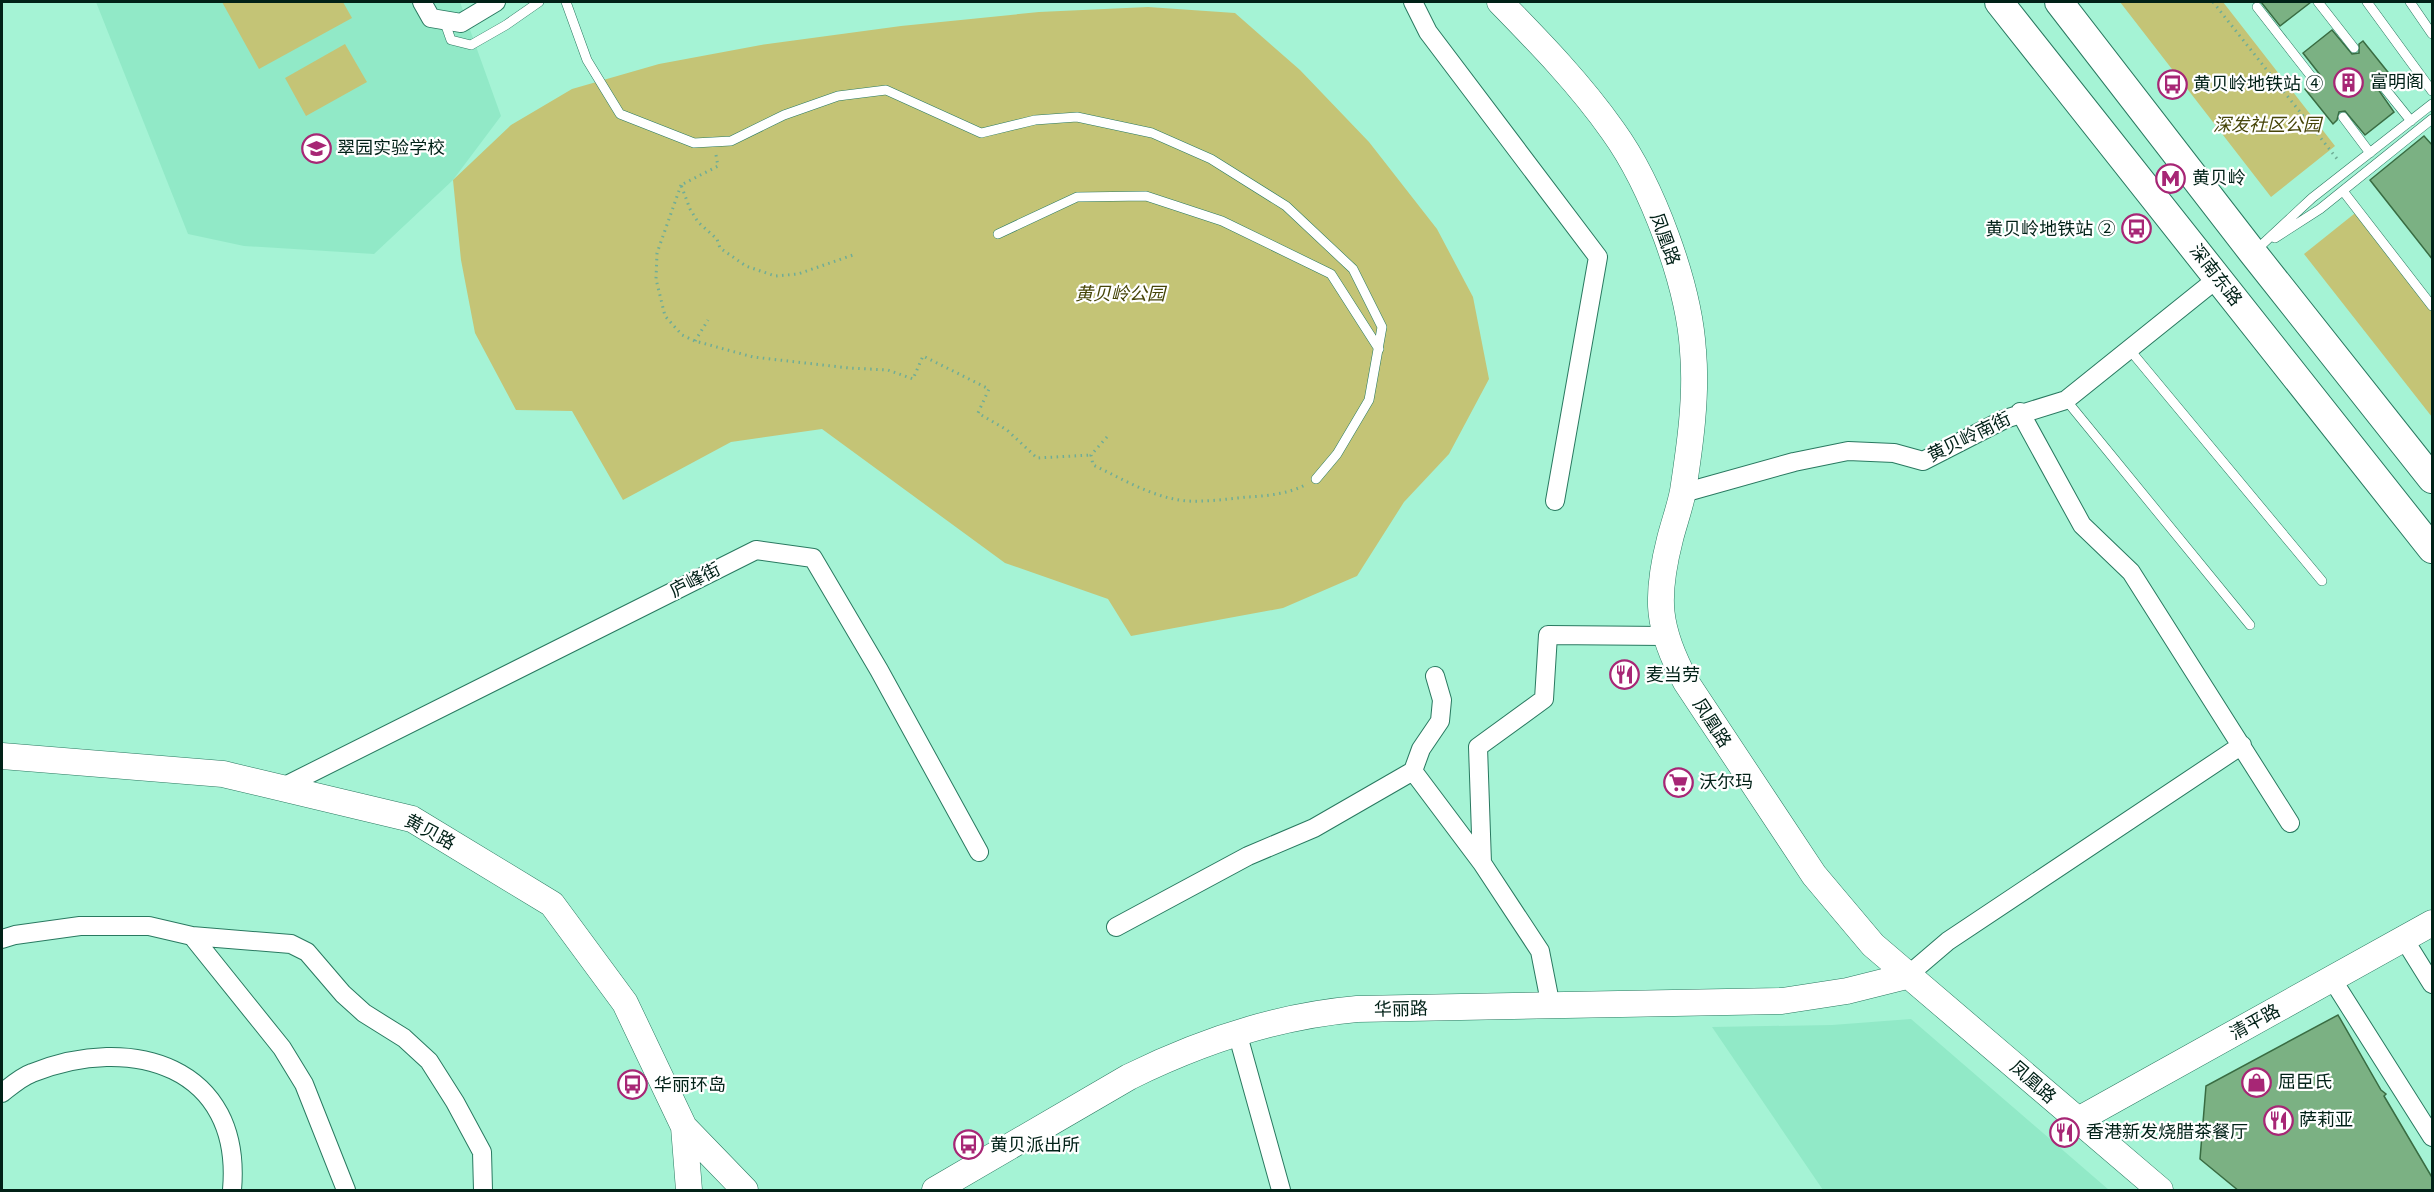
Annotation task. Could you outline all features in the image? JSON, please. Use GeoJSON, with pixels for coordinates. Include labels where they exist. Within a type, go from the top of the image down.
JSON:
{"type":"FeatureCollection","features":[{"type":"Feature","properties":{"kind":"main road","name":"深南东路"},"geometry":{"type":"LineString","coordinates":[[1999,2],[2433,549]]}},
{"type":"Feature","properties":{"kind":"main road"},"geometry":{"type":"LineString","coordinates":[[2059,2],[2253,253],[2433,479]]}},
{"type":"Feature","properties":{"kind":"street"},"geometry":{"type":"LineString","coordinates":[[422,2],[431,18],[460,23],[496,2]]}},
{"type":"Feature","properties":{"kind":"street"},"geometry":{"type":"LineString","coordinates":[[1413,2],[1428,32],[1598,257],[1555,501]]}},
{"type":"Feature","properties":{"kind":"street","name":"凤凰路"},"geometry":{"type":"LineString","coordinates":[[1500,2],[1559,63],[1615,133],[1644,184],[1670,248],[1685,300],[1693,351],[1692,416],[1683,493],[1660,583],[1660,609],[1665,636],[1686,682],[1802,859],[1860,931],[1885,958],[2160,1191]]}},
{"type":"Feature","properties":{"kind":"street","name":"黄贝岭南街"},"geometry":{"type":"LineString","coordinates":[[1683,493],[1794,462],[1848,451],[1894,453],[1923,461],[2020,412],[2066,400],[2218,278]]}},
{"type":"Feature","properties":{"kind":"street"},"geometry":{"type":"LineString","coordinates":[[2020,412],[2082,525],[2132,572],[2290,824]]}},
{"type":"Feature","properties":{"kind":"street","name":"庐峰街"},"geometry":{"type":"LineString","coordinates":[[281,788],[756,550],[813,558],[879,670],[980,852]]}},
{"type":"Feature","properties":{"kind":"street"},"geometry":{"type":"LineString","coordinates":[[1482,863],[1478,747],[1544,699],[1548,635],[1665,636]]}},
{"type":"Feature","properties":{"kind":"street"},"geometry":{"type":"LineString","coordinates":[[1116,927],[1248,856],[1314,828],[1413,771],[1422,749],[1440,721],[1442,700],[1435,676]]}},
{"type":"Feature","properties":{"kind":"street"},"geometry":{"type":"LineString","coordinates":[[1907,976],[1948,941],[2242,745]]}},
{"type":"Feature","properties":{"kind":"street","name":"黄贝路"},"geometry":{"type":"LineString","coordinates":[[2,756],[223,774],[412,819],[552,904],[625,1004],[684,1127],[745,1191]]}},
{"type":"Feature","properties":{"kind":"street"},"geometry":{"type":"LineString","coordinates":[[1413,771],[1482,863],[1540,951],[1551,1007]]}},
{"type":"Feature","properties":{"kind":"street","name":"清平路"},"geometry":{"type":"LineString","coordinates":[[2078,1120],[2433,923]]}},
{"type":"Feature","properties":{"kind":"street"},"geometry":{"type":"LineString","coordinates":[[2,939],[15,935],[80,926],[149,926],[192,936],[291,944],[307,952],[343,994],[364,1013],[404,1038],[429,1061],[455,1102],[482,1152],[483,1191]]}},
{"type":"Feature","properties":{"kind":"street"},"geometry":{"type":"LineString","coordinates":[[192,936],[282,1048],[304,1084],[346,1191]]}},
{"type":"Feature","properties":{"kind":"street"},"geometry":{"type":"LineString","coordinates":[[2404,939],[2427,965],[2433,984]]}},
{"type":"Feature","properties":{"kind":"street","name":"华丽路"},"geometry":{"type":"LineString","coordinates":[[935,1191],[1129,1077],[1186,1051],[1237,1032],[1298,1017],[1357,1010],[1782,1001],[1847,991],[1907,976]]}},
{"type":"Feature","properties":{"kind":"street"},"geometry":{"type":"LineString","coordinates":[[2332,979],[2433,1137]]}},
{"type":"Feature","properties":{"kind":"street"},"geometry":{"type":"LineString","coordinates":[[1237,1032],[1281,1191]]}},
{"type":"Feature","properties":{"kind":"street"},"geometry":{"type":"LineString","coordinates":[[2,1093],[30,1074],[71,1060],[99,1056],[144,1060],[174,1068],[200,1088],[221,1116],[232,1150],[232,1191]]}},
{"type":"Feature","properties":{"kind":"street","name":"黄贝路"},"geometry":{"type":"LineString","coordinates":[[684,1127],[689,1191]]}},
{"type":"Feature","properties":{"kind":"lane"},"geometry":{"type":"LineString","coordinates":[[444,20],[451,40],[471,45],[506,25],[539,2]]}},
{"type":"Feature","properties":{"kind":"lane"},"geometry":{"type":"LineString","coordinates":[[566,2],[587,60],[620,114],[694,143],[731,141],[784,115],[838,96],[886,90],[981,133],[1035,120],[1077,117],[1152,133],[1212,159],[1286,206],[1353,269],[1383,327],[1369,400],[1337,454],[1316,479]]}},
{"type":"Feature","properties":{"kind":"lane"},"geometry":{"type":"LineString","coordinates":[[2318,2],[2354,48]]}},
{"type":"Feature","properties":{"kind":"lane"},"geometry":{"type":"LineString","coordinates":[[2367,2],[2433,91]]}},
{"type":"Feature","properties":{"kind":"lane"},"geometry":{"type":"LineString","coordinates":[[2410,2],[2433,33]]}},
{"type":"Feature","properties":{"kind":"lane"},"geometry":{"type":"LineString","coordinates":[[2257,8],[2314,80]]}},
{"type":"Feature","properties":{"kind":"lane"},"geometry":{"type":"LineString","coordinates":[[2382,85],[2411,121]]}},
{"type":"Feature","properties":{"kind":"lane"},"geometry":{"type":"LineString","coordinates":[[2253,253],[2312,198],[2433,104]]}},
{"type":"Feature","properties":{"kind":"lane"},"geometry":{"type":"LineString","coordinates":[[2343,117],[2370,153]]}},
{"type":"Feature","properties":{"kind":"lane"},"geometry":{"type":"LineString","coordinates":[[2253,253],[2320,209],[2433,119]]}},
{"type":"Feature","properties":{"kind":"lane"},"geometry":{"type":"LineString","coordinates":[[2343,191],[2433,306]]}},
{"type":"Feature","properties":{"kind":"lane"},"geometry":{"type":"LineString","coordinates":[[998,234],[1077,197],[1146,196],[1222,221],[1331,274],[1378,349]]}},
{"type":"Feature","properties":{"kind":"lane"},"geometry":{"type":"LineString","coordinates":[[2129,349],[2322,581]]}},
{"type":"Feature","properties":{"kind":"lane"},"geometry":{"type":"LineString","coordinates":[[2066,400],[2250,625]]}},
{"type":"Feature","properties":{"kind":"path"},"geometry":{"type":"LineString","coordinates":[[2213,2],[2347,171]]}},
{"type":"Feature","properties":{"kind":"path"},"geometry":{"type":"LineString","coordinates":[[713,142],[718,166],[681,185],[657,253],[656,279],[665,316],[682,335],[695,341],[753,357],[888,370],[913,379],[923,356],[988,389],[978,413],[1006,430],[1037,458],[1091,455],[1107,437]]}},
{"type":"Feature","properties":{"kind":"path"},"geometry":{"type":"LineString","coordinates":[[681,185],[690,209],[698,222],[717,239],[720,248],[746,266],[776,276],[798,274],[853,255]]}},
{"type":"Feature","properties":{"kind":"path"},"geometry":{"type":"LineString","coordinates":[[695,341],[708,320]]}},
{"type":"Feature","properties":{"kind":"path"},"geometry":{"type":"LineString","coordinates":[[1091,455],[1093,465],[1121,479],[1157,495],[1186,501],[1269,495],[1297,489],[1316,479]]}},
{"type":"Feature","properties":{"kind":"shaded area","name":"翠园实验学校"},"geometry":{"type":"Polygon","coordinates":[[[96,2],[460,2],[501,116],[453,180],[374,254],[244,246],[188,234],[96,2]]]}},
{"type":"Feature","properties":{"kind":"shaded area"},"geometry":{"type":"Polygon","coordinates":[[[1911,1019],[2109,1190],[1823,1190],[1712,1027],[1832,1025],[1911,1019]]]}},
{"type":"Feature","properties":{"kind":"green space"},"geometry":{"type":"Polygon","coordinates":[[[222,2],[343,2],[352,18],[259,69],[222,2]]]}},
{"type":"Feature","properties":{"kind":"green space","name":"深发社区公园"},"geometry":{"type":"Polygon","coordinates":[[[2120,2],[2223,2],[2335,146],[2271,197],[2120,2]]]}},
{"type":"Feature","properties":{"kind":"green space","name":"黄贝岭公园"},"geometry":{"type":"Polygon","coordinates":[[[1148,7],[1235,13],[1300,70],[1369,142],[1437,229],[1473,297],[1489,379],[1449,454],[1404,502],[1357,576],[1283,608],[1131,636],[1108,599],[1005,563],[822,429],[731,442],[623,500],[572,411],[516,410],[475,333],[461,260],[453,180],[511,125],[572,89],[659,64],[761,45],[901,26],[1039,12],[1148,7]]]}},
{"type":"Feature","properties":{"kind":"green space"},"geometry":{"type":"Polygon","coordinates":[[[345,44],[367,82],[306,116],[285,78],[345,44]]]}},
{"type":"Feature","properties":{"kind":"green space"},"geometry":{"type":"Polygon","coordinates":[[[2359,210],[2432,303],[2432,417],[2304,254],[2359,210]]]}},
{"type":"Feature","properties":{"kind":"building"},"geometry":{"type":"Polygon","coordinates":[[[2261,2],[2311,2],[2280,26],[2261,2]]]}},
{"type":"Feature","properties":{"kind":"building","name":"富明阁"},"geometry":{"type":"Polygon","coordinates":[[[2332,30],[2352,54],[2359,53],[2359,44],[2363,41],[2391,76],[2386,80],[2378,79],[2375,85],[2394,112],[2365,135],[2345,111],[2339,112],[2333,124],[2305,89],[2310,85],[2314,87],[2319,85],[2321,76],[2303,53],[2332,30]]]}},
{"type":"Feature","properties":{"kind":"building"},"geometry":{"type":"Polygon","coordinates":[[[2424,136],[2433,146],[2433,260],[2370,180],[2424,136]]]}},
{"type":"Feature","properties":{"kind":"building"},"geometry":{"type":"Polygon","coordinates":[[[2338,1015],[2381,1090],[2386,1094],[2384,1096],[2433,1179],[2433,1191],[2239,1191],[2200,1159],[2206,1086],[2338,1015]]]}},
{"type":"Feature","properties":{"kind":"place","name":"富明阁"},"geometry":{"type":"Point","coordinates":[2349,82]}},
{"type":"Feature","properties":{"kind":"place","name":"黄贝岭地铁站 ④"},"geometry":{"type":"Point","coordinates":[2172,84]}},
{"type":"Feature","properties":{"kind":"place","name":"翠园实验学校"},"geometry":{"type":"Point","coordinates":[316,148]}},
{"type":"Feature","properties":{"kind":"place","name":"黄贝岭"},"geometry":{"type":"Point","coordinates":[2171,178]}},
{"type":"Feature","properties":{"kind":"place","name":"黄贝岭地铁站 ②"},"geometry":{"type":"Point","coordinates":[2137,229]}},
{"type":"Feature","properties":{"kind":"place","name":"麦当劳"},"geometry":{"type":"Point","coordinates":[1625,675]}},
{"type":"Feature","properties":{"kind":"place","name":"沃尔玛"},"geometry":{"type":"Point","coordinates":[1678,782]}},
{"type":"Feature","properties":{"kind":"place","name":"屈臣氏"},"geometry":{"type":"Point","coordinates":[2257,1082]}},
{"type":"Feature","properties":{"kind":"place","name":"华丽环岛"},"geometry":{"type":"Point","coordinates":[633,1085]}},
{"type":"Feature","properties":{"kind":"place","name":"萨莉亚"},"geometry":{"type":"Point","coordinates":[2278,1120]}},
{"type":"Feature","properties":{"kind":"place","name":"香港新发烧腊茶餐厅"},"geometry":{"type":"Point","coordinates":[2065,1132]}},
{"type":"Feature","properties":{"kind":"place","name":"黄贝派出所"},"geometry":{"type":"Point","coordinates":[969,1145]}}]}
